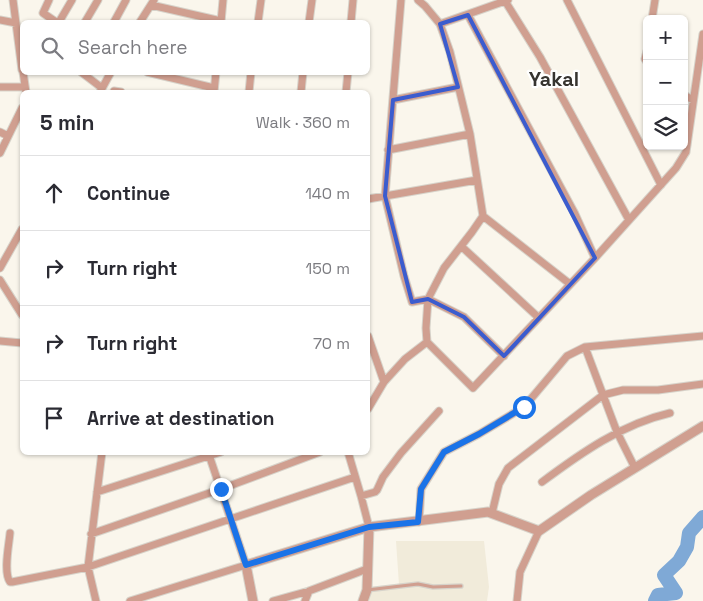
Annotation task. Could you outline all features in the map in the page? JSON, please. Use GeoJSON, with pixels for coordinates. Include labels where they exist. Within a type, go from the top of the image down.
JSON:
{"type":"FeatureCollection","features":[{"type":"Feature","properties":{"kind":"street"},"geometry":{"type":"LineString","coordinates":[[13,0],[20,51]]}},
{"type":"Feature","properties":{"kind":"street"},"geometry":{"type":"LineString","coordinates":[[49,0],[43,13],[55,20]]}},
{"type":"Feature","properties":{"kind":"street"},"geometry":{"type":"LineString","coordinates":[[59,20],[72,0]]}},
{"type":"Feature","properties":{"kind":"street"},"geometry":{"type":"LineString","coordinates":[[86,20],[98,0]]}},
{"type":"Feature","properties":{"kind":"street"},"geometry":{"type":"LineString","coordinates":[[115,20],[126,0]]}},
{"type":"Feature","properties":{"kind":"street"},"geometry":{"type":"LineString","coordinates":[[221,20],[223,0]]}},
{"type":"Feature","properties":{"kind":"street"},"geometry":{"type":"LineString","coordinates":[[258,20],[261,0]]}},
{"type":"Feature","properties":{"kind":"street"},"geometry":{"type":"LineString","coordinates":[[309,20],[312,0]]}},
{"type":"Feature","properties":{"kind":"street"},"geometry":{"type":"LineString","coordinates":[[351,20],[353,0]]}},
{"type":"Feature","properties":{"kind":"street"},"geometry":{"type":"LineString","coordinates":[[401,0],[384,196],[404,276],[412,302],[428,299],[464,317],[504,356]]}},
{"type":"Feature","properties":{"kind":"street"},"geometry":{"type":"LineString","coordinates":[[418,0],[440,24],[450,52],[470,134],[483,216],[570,284]]}},
{"type":"Feature","properties":{"kind":"street"},"geometry":{"type":"LineString","coordinates":[[567,0],[661,185]]}},
{"type":"Feature","properties":{"kind":"street"},"geometry":{"type":"LineString","coordinates":[[653,15],[655,0]]}},
{"type":"Feature","properties":{"kind":"street"},"geometry":{"type":"LineString","coordinates":[[440,24],[507,1],[540,57],[629,220]]}},
{"type":"Feature","properties":{"kind":"street"},"geometry":{"type":"LineString","coordinates":[[141,20],[152,3],[214,20]]}},
{"type":"Feature","properties":{"kind":"street"},"geometry":{"type":"LineString","coordinates":[[468,15],[575,214],[596,258]]}},
{"type":"Feature","properties":{"kind":"street"},"geometry":{"type":"LineString","coordinates":[[0,20],[16,24]]}},
{"type":"Feature","properties":{"kind":"street"},"geometry":{"type":"LineString","coordinates":[[483,216],[444,268],[428,299],[426,328],[427,342],[473,388],[596,258],[676,168],[686,152],[703,34]]}},
{"type":"Feature","properties":{"kind":"street"},"geometry":{"type":"LineString","coordinates":[[0,87],[25,90],[23,75]]}},
{"type":"Feature","properties":{"kind":"street"},"geometry":{"type":"LineString","coordinates":[[84,75],[101,90],[109,75]]}},
{"type":"Feature","properties":{"kind":"street"},"geometry":{"type":"LineString","coordinates":[[158,75],[214,90],[216,75]]}},
{"type":"Feature","properties":{"kind":"street"},"geometry":{"type":"LineString","coordinates":[[249,90],[251,75]]}},
{"type":"Feature","properties":{"kind":"street"},"geometry":{"type":"LineString","coordinates":[[301,90],[303,75]]}},
{"type":"Feature","properties":{"kind":"street"},"geometry":{"type":"LineString","coordinates":[[346,90],[348,75]]}},
{"type":"Feature","properties":{"kind":"street"},"geometry":{"type":"LineString","coordinates":[[392,100],[458,87]]}},
{"type":"Feature","properties":{"kind":"street"},"geometry":{"type":"LineString","coordinates":[[688,97],[693,100]]}},
{"type":"Feature","properties":{"kind":"street"},"geometry":{"type":"LineString","coordinates":[[0,153],[20,112]]}},
{"type":"Feature","properties":{"kind":"street"},"geometry":{"type":"LineString","coordinates":[[0,132],[8,136]]}},
{"type":"Feature","properties":{"kind":"street"},"geometry":{"type":"LineString","coordinates":[[388,150],[470,134]]}},
{"type":"Feature","properties":{"kind":"street"},"geometry":{"type":"LineString","coordinates":[[370,199],[477,180]]}},
{"type":"Feature","properties":{"kind":"street"},"geometry":{"type":"LineString","coordinates":[[0,268],[20,233]]}},
{"type":"Feature","properties":{"kind":"street"},"geometry":{"type":"LineString","coordinates":[[461,246],[539,318]]}},
{"type":"Feature","properties":{"kind":"street"},"geometry":{"type":"LineString","coordinates":[[0,280],[20,312]]}},
{"type":"Feature","properties":{"kind":"street"},"geometry":{"type":"LineString","coordinates":[[418,522],[421,489],[444,452],[524,407],[567,356],[585,347],[703,336]]}},
{"type":"Feature","properties":{"kind":"street"},"geometry":{"type":"LineString","coordinates":[[0,340],[20,343]]}},
{"type":"Feature","properties":{"kind":"street"},"geometry":{"type":"LineString","coordinates":[[370,342],[384,382]]}},
{"type":"Feature","properties":{"kind":"street"},"geometry":{"type":"LineString","coordinates":[[370,406],[384,382],[405,359],[427,342]]}},
{"type":"Feature","properties":{"kind":"street"},"geometry":{"type":"LineString","coordinates":[[585,347],[617,432],[635,468]]}},
{"type":"Feature","properties":{"kind":"street"},"geometry":{"type":"LineString","coordinates":[[492,513],[499,484],[508,468],[603,395],[623,390],[658,390],[703,384]]}},
{"type":"Feature","properties":{"kind":"street"},"geometry":{"type":"LineString","coordinates":[[362,496],[377,490],[401,453],[439,411]]}},
{"type":"Feature","properties":{"kind":"street"},"geometry":{"type":"LineString","coordinates":[[542,482],[617,432],[659,415],[670,413]]}},
{"type":"Feature","properties":{"kind":"street"},"geometry":{"type":"LineString","coordinates":[[517,601],[520,572],[539,531],[591,495],[703,426]]}},
{"type":"Feature","properties":{"kind":"street"},"geometry":{"type":"LineString","coordinates":[[96,601],[88,567],[102,455]]}},
{"type":"Feature","properties":{"kind":"street"},"geometry":{"type":"LineString","coordinates":[[97,492],[206,455]]}},
{"type":"Feature","properties":{"kind":"street"},"geometry":{"type":"LineString","coordinates":[[209,455],[246,565],[253,601]]}},
{"type":"Feature","properties":{"kind":"street"},"geometry":{"type":"LineString","coordinates":[[91,534],[312,455]]}},
{"type":"Feature","properties":{"kind":"street"},"geometry":{"type":"LineString","coordinates":[[349,455],[362,496],[369,527],[367,590],[363,601]]}},
{"type":"Feature","properties":{"kind":"street"},"geometry":{"type":"LineString","coordinates":[[10,533],[4,560],[7,577],[10,582],[88,567],[355,477]]}},
{"type":"Feature","properties":{"kind":"street"},"geometry":{"type":"LineString","coordinates":[[130,601],[369,527],[488,512],[539,531]]}},
{"type":"Feature","properties":{"kind":"street"},"geometry":{"type":"LineString","coordinates":[[273,601],[309,591],[367,569]]}},
{"type":"Feature","properties":{"kind":"street"},"geometry":{"type":"LineString","coordinates":[[305,601],[309,591]]}},
{"type":"Feature","properties":{"kind":"lane"},"geometry":{"type":"LineString","coordinates":[[367,590],[418,584],[433,587],[461,586]]}},
{"type":"Feature","properties":{"kind":"highlighted area"},"geometry":{"type":"Polygon","coordinates":[[[468,15],[595,258],[504,356],[464,317],[428,299],[412,302],[385,196],[393,100],[458,87],[440,24],[468,15]]]}},
{"type":"Feature","properties":{"kind":"shaded area"},"geometry":{"type":"Polygon","coordinates":[[[396,541],[484,541],[489,587],[487,601],[366,601],[370,588],[399,585],[396,541]]]}},
{"type":"Feature","properties":{"kind":"waterway"},"geometry":{"type":"LineString","coordinates":[[655,601],[658,595],[676,593],[664,575],[679,561],[687,547],[689,533],[703,517]]}},
{"type":"Feature","properties":{"kind":"district","name":"Yakal"},"geometry":{"type":"Point","coordinates":[554,79]}},
{"type":"Feature","properties":{"kind":"route"},"geometry":{"type":"LineString","coordinates":[[221,489],[246,565],[369,527],[418,522],[421,489],[444,452],[524,407]]}}]}
